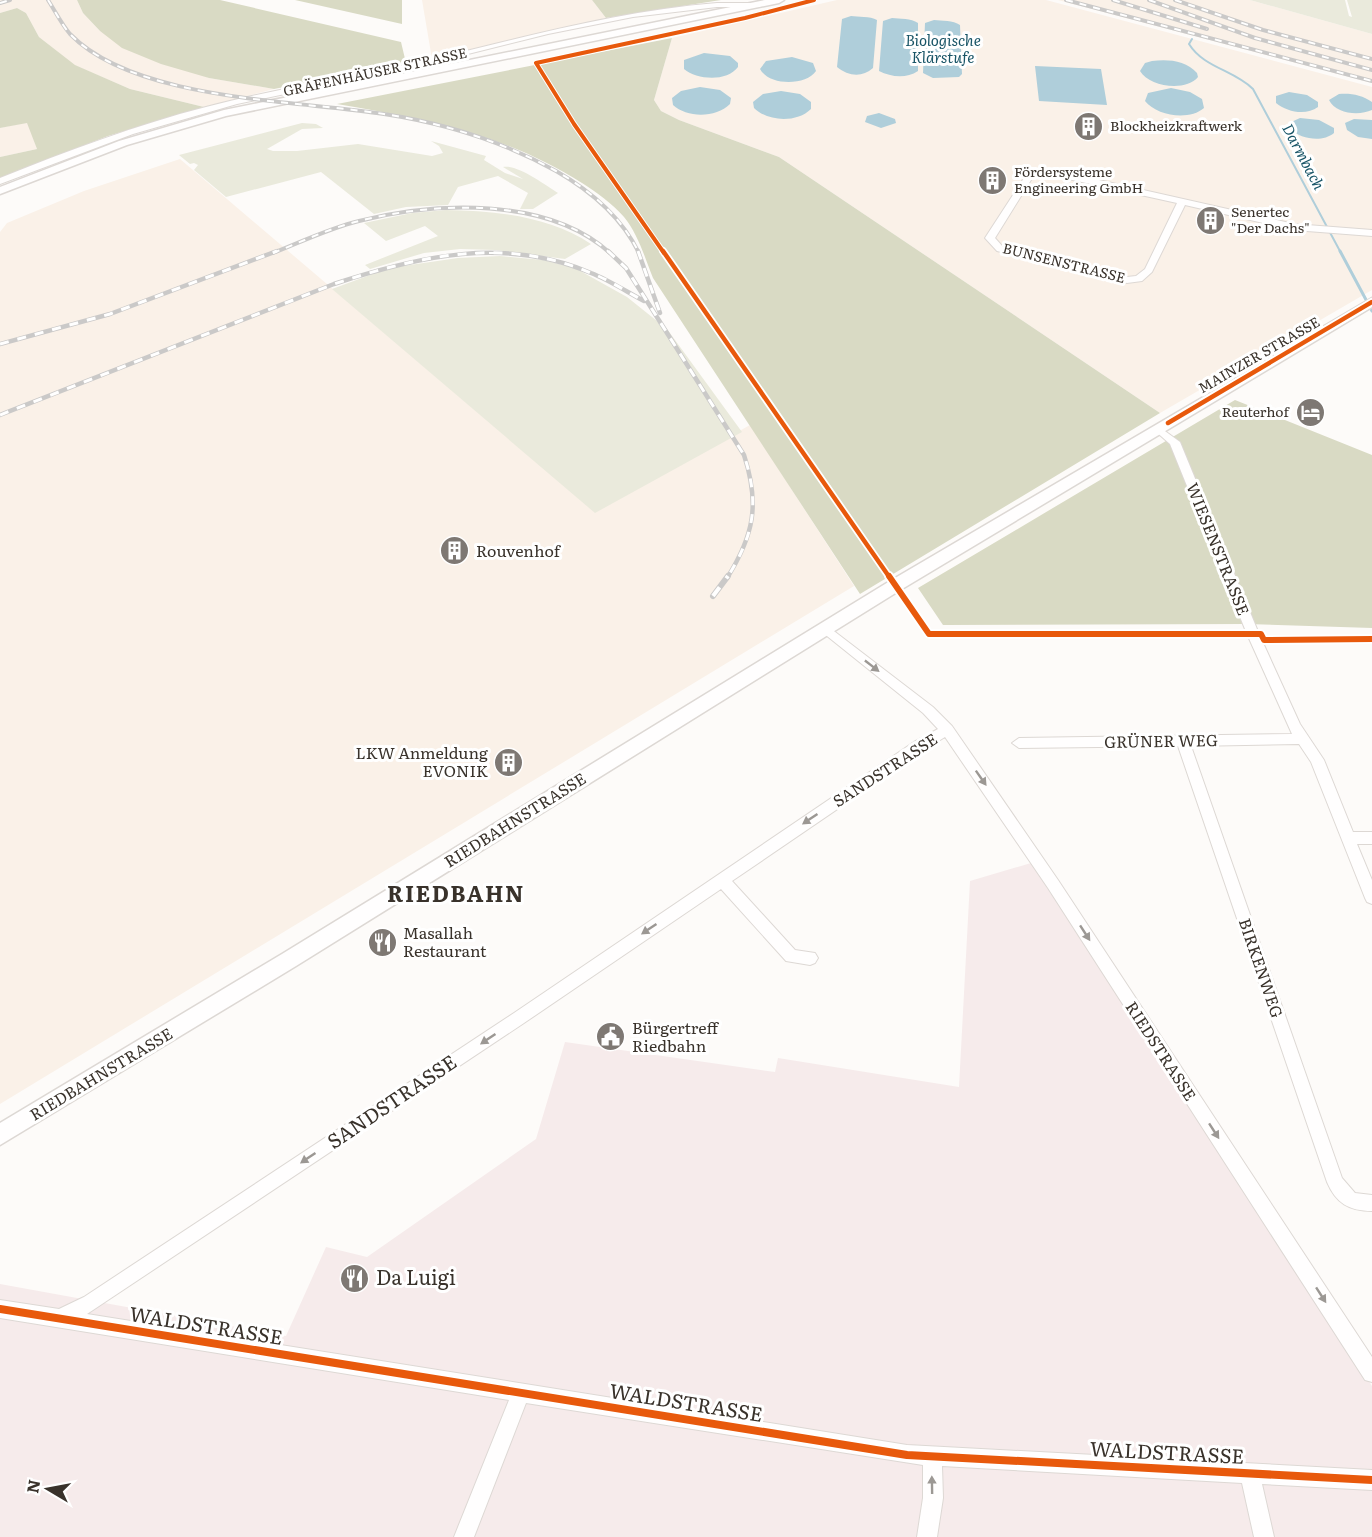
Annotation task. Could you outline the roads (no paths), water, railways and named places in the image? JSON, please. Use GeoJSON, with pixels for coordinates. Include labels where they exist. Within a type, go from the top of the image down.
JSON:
{"type":"FeatureCollection","features":[{"type":"Feature","properties":{"kind":"main road"},"geometry":{"type":"LineString","coordinates":[[0,191],[123,143],[224,113],[704,11],[759,5],[779,0]]}},
{"type":"Feature","properties":{"kind":"main road"},"geometry":{"type":"LineString","coordinates":[[0,202],[101,158],[195,127],[285,105],[694,23],[704,11]]}},
{"type":"Feature","properties":{"kind":"main road","name":"MAINZER STRASSE"},"geometry":{"type":"LineString","coordinates":[[876,597],[1372,302]]}},
{"type":"Feature","properties":{"kind":"main road","name":"RIEDBAHNSTRASSE"},"geometry":{"type":"LineString","coordinates":[[0,1136],[876,597]]}},
{"type":"Feature","properties":{"kind":"street","name":"GRÄFENHÄUSER STRASSE"},"geometry":{"type":"LineString","coordinates":[[0,181],[110,139],[211,108],[588,24],[704,11]]}},
{"type":"Feature","properties":{"kind":"street","name":"BUNSENSTRASSE"},"geometry":{"type":"LineString","coordinates":[[1182,203],[1149,270],[1139,279],[1127,280],[1000,249],[990,238],[1028,178],[1034,173],[1050,172],[1182,203],[1314,230],[1372,234]]}},
{"type":"Feature","properties":{"kind":"street","name":"WIESENSTRASSE"},"geometry":{"type":"LineString","coordinates":[[1158,429],[1175,442],[1253,634],[1294,726],[1317,760],[1347,838],[1371,891]]}},
{"type":"Feature","properties":{"kind":"street","name":"SANDSTRASSE"},"geometry":{"type":"LineString","coordinates":[[59,1319],[90,1303],[519,1018],[918,746],[947,730],[928,710],[826,629]]}},
{"type":"Feature","properties":{"kind":"street","name":"RIEDSTRASSE"},"geometry":{"type":"LineString","coordinates":[[947,730],[1053,884],[1372,1373]]}},
{"type":"Feature","properties":{"kind":"street","name":"GRÜNER WEG"},"geometry":{"type":"LineString","coordinates":[[1019,743],[1304,739]]}},
{"type":"Feature","properties":{"kind":"street","name":"BIRKENWEG"},"geometry":{"type":"LineString","coordinates":[[1183,741],[1335,1182],[1341,1194],[1351,1202],[1372,1203]]}},
{"type":"Feature","properties":{"kind":"street"},"geometry":{"type":"LineString","coordinates":[[1347,838],[1372,838]]}},
{"type":"Feature","properties":{"kind":"street"},"geometry":{"type":"LineString","coordinates":[[722,879],[791,956],[810,958]]}},
{"type":"Feature","properties":{"kind":"street","name":"WALDSTRASSE"},"geometry":{"type":"LineString","coordinates":[[0,1310],[907,1455],[1372,1480]]}},
{"type":"Feature","properties":{"kind":"street"},"geometry":{"type":"LineString","coordinates":[[464,1537],[521,1393]]}},
{"type":"Feature","properties":{"kind":"street"},"geometry":{"type":"LineString","coordinates":[[927,1537],[933,1498],[932,1457]]}},
{"type":"Feature","properties":{"kind":"street"},"geometry":{"type":"LineString","coordinates":[[1251,1474],[1264,1537]]}},
{"type":"Feature","properties":{"kind":"water","name":"Biologische Klärstufe"},"geometry":{"type":"Polygon","coordinates":[[[851,16],[877,20],[873,68],[860,74],[850,74],[837,67],[842,19],[851,16]]]}},
{"type":"Feature","properties":{"kind":"water","name":"Biologische Klärstufe"},"geometry":{"type":"Polygon","coordinates":[[[892,18],[909,19],[918,23],[918,71],[909,75],[893,76],[879,71],[883,21],[892,18]]]}},
{"type":"Feature","properties":{"kind":"water","name":"Biologische Klärstufe"},"geometry":{"type":"Polygon","coordinates":[[[934,20],[951,21],[960,25],[962,74],[959,77],[933,78],[923,73],[925,23],[934,20]]]}},
{"type":"Feature","properties":{"kind":"water"},"geometry":{"type":"Polygon","coordinates":[[[704,53],[730,56],[738,63],[738,67],[727,75],[712,78],[696,75],[684,69],[684,60],[704,53]]]}},
{"type":"Feature","properties":{"kind":"water"},"geometry":{"type":"Polygon","coordinates":[[[792,57],[813,63],[816,71],[804,79],[788,82],[771,79],[760,69],[766,61],[792,57]]]}},
{"type":"Feature","properties":{"kind":"water"},"geometry":{"type":"Polygon","coordinates":[[[1170,60],[1182,63],[1193,69],[1198,77],[1185,85],[1159,84],[1151,81],[1140,71],[1145,63],[1170,60]]]}},
{"type":"Feature","properties":{"kind":"water"},"geometry":{"type":"Polygon","coordinates":[[[1035,66],[1101,69],[1107,105],[1039,101],[1035,66]]]}},
{"type":"Feature","properties":{"kind":"water"},"geometry":{"type":"Polygon","coordinates":[[[700,87],[720,90],[731,98],[730,104],[717,112],[702,115],[686,112],[673,105],[672,98],[681,91],[700,87]]]}},
{"type":"Feature","properties":{"kind":"water"},"geometry":{"type":"Polygon","coordinates":[[[1171,88],[1190,92],[1202,99],[1204,108],[1190,114],[1173,115],[1157,110],[1145,101],[1148,93],[1171,88]]]}},
{"type":"Feature","properties":{"kind":"water"},"geometry":{"type":"Polygon","coordinates":[[[781,91],[800,94],[811,102],[811,109],[798,117],[782,119],[767,116],[754,108],[753,102],[763,94],[781,91]]]}},
{"type":"Feature","properties":{"kind":"water"},"geometry":{"type":"Polygon","coordinates":[[[1289,92],[1307,95],[1318,102],[1318,107],[1297,112],[1276,103],[1276,96],[1289,92]]]}},
{"type":"Feature","properties":{"kind":"water"},"geometry":{"type":"Polygon","coordinates":[[[1339,94],[1352,94],[1364,98],[1372,102],[1372,110],[1355,113],[1342,111],[1332,105],[1329,100],[1339,94]]]}},
{"type":"Feature","properties":{"kind":"water"},"geometry":{"type":"Polygon","coordinates":[[[879,113],[895,119],[896,123],[881,128],[865,122],[867,116],[879,113]]]}},
{"type":"Feature","properties":{"kind":"water"},"geometry":{"type":"Polygon","coordinates":[[[1300,118],[1319,120],[1334,128],[1334,133],[1318,139],[1300,135],[1290,129],[1289,123],[1300,118]]]}},
{"type":"Feature","properties":{"kind":"water"},"geometry":{"type":"Polygon","coordinates":[[[1354,119],[1372,120],[1372,139],[1358,137],[1347,130],[1345,123],[1354,119]]]}},
{"type":"Feature","properties":{"kind":"waterway","name":"Darmbach"},"geometry":{"type":"LineString","coordinates":[[1192,39],[1189,44],[1195,52],[1253,89],[1341,253]]}},
{"type":"Feature","properties":{"kind":"waterway","name":"Darmbach"},"geometry":{"type":"LineString","coordinates":[[1340,251],[1372,311]]}},
{"type":"Feature","properties":{"kind":"railway"},"geometry":{"type":"LineString","coordinates":[[0,3],[10,0]]}},
{"type":"Feature","properties":{"kind":"railway"},"geometry":{"type":"LineString","coordinates":[[48,0],[70,34],[99,56],[134,73],[218,94],[406,118],[451,128],[515,151],[556,171],[593,196],[623,227],[638,251]]}},
{"type":"Feature","properties":{"kind":"railway"},"geometry":{"type":"LineString","coordinates":[[1066,0],[1372,81]]}},
{"type":"Feature","properties":{"kind":"railway"},"geometry":{"type":"LineString","coordinates":[[1113,0],[1207,29]]}},
{"type":"Feature","properties":{"kind":"railway"},"geometry":{"type":"LineString","coordinates":[[1149,0],[1255,38],[1372,70]]}},
{"type":"Feature","properties":{"kind":"railway"},"geometry":{"type":"LineString","coordinates":[[1175,0],[1263,30],[1372,59]]}},
{"type":"Feature","properties":{"kind":"railway"},"geometry":{"type":"LineString","coordinates":[[273,253],[326,231],[359,221],[421,210],[455,208],[489,208],[555,221],[584,234],[610,253]]}},
{"type":"Feature","properties":{"kind":"railway"},"geometry":{"type":"LineString","coordinates":[[0,344],[110,314],[277,251]]}},
{"type":"Feature","properties":{"kind":"railway"},"geometry":{"type":"LineString","coordinates":[[608,251],[626,268],[744,455],[752,489],[752,519],[743,548],[727,578]]}},
{"type":"Feature","properties":{"kind":"railway"},"geometry":{"type":"LineString","coordinates":[[638,251],[660,313]]}},
{"type":"Feature","properties":{"kind":"railway"},"geometry":{"type":"LineString","coordinates":[[475,253],[494,253]]}},
{"type":"Feature","properties":{"kind":"railway"},"geometry":{"type":"LineString","coordinates":[[0,415],[334,284],[430,258],[494,253]]}},
{"type":"Feature","properties":{"kind":"railway"},"geometry":{"type":"LineString","coordinates":[[494,253],[527,255],[559,262],[591,273],[644,301]]}},
{"type":"Feature","properties":{"kind":"railway"},"geometry":{"type":"LineString","coordinates":[[713,596],[728,576]]}},
{"type":"Feature","properties":{"kind":"place","name":"Blockheizkraftwerk"},"geometry":{"type":"Point","coordinates":[1089,126]}},
{"type":"Feature","properties":{"kind":"place","name":"Fördersysteme Engineering GmbH"},"geometry":{"type":"Point","coordinates":[993,180]}},
{"type":"Feature","properties":{"kind":"place","name":"Senertec \"Der Dachs\""},"geometry":{"type":"Point","coordinates":[1210,220]}},
{"type":"Feature","properties":{"kind":"place","name":"Reuterhof"},"geometry":{"type":"Point","coordinates":[1310,412]}},
{"type":"Feature","properties":{"kind":"place","name":"Rouvenhof"},"geometry":{"type":"Point","coordinates":[455,551]}},
{"type":"Feature","properties":{"kind":"place","name":"LKW Anmeldung EVONIK"},"geometry":{"type":"Point","coordinates":[509,762]}},
{"type":"Feature","properties":{"kind":"place","name":"Masallah Restaurant"},"geometry":{"type":"Point","coordinates":[382,942]}},
{"type":"Feature","properties":{"kind":"place","name":"Bürgertreff Riedbahn"},"geometry":{"type":"Point","coordinates":[611,1037]}},
{"type":"Feature","properties":{"kind":"place","name":"Da Luigi"},"geometry":{"type":"Point","coordinates":[355,1278]}},
{"type":"Feature","properties":{"kind":"district","name":"RIEDBAHN"},"geometry":{"type":"Point","coordinates":[456,894]}}]}
